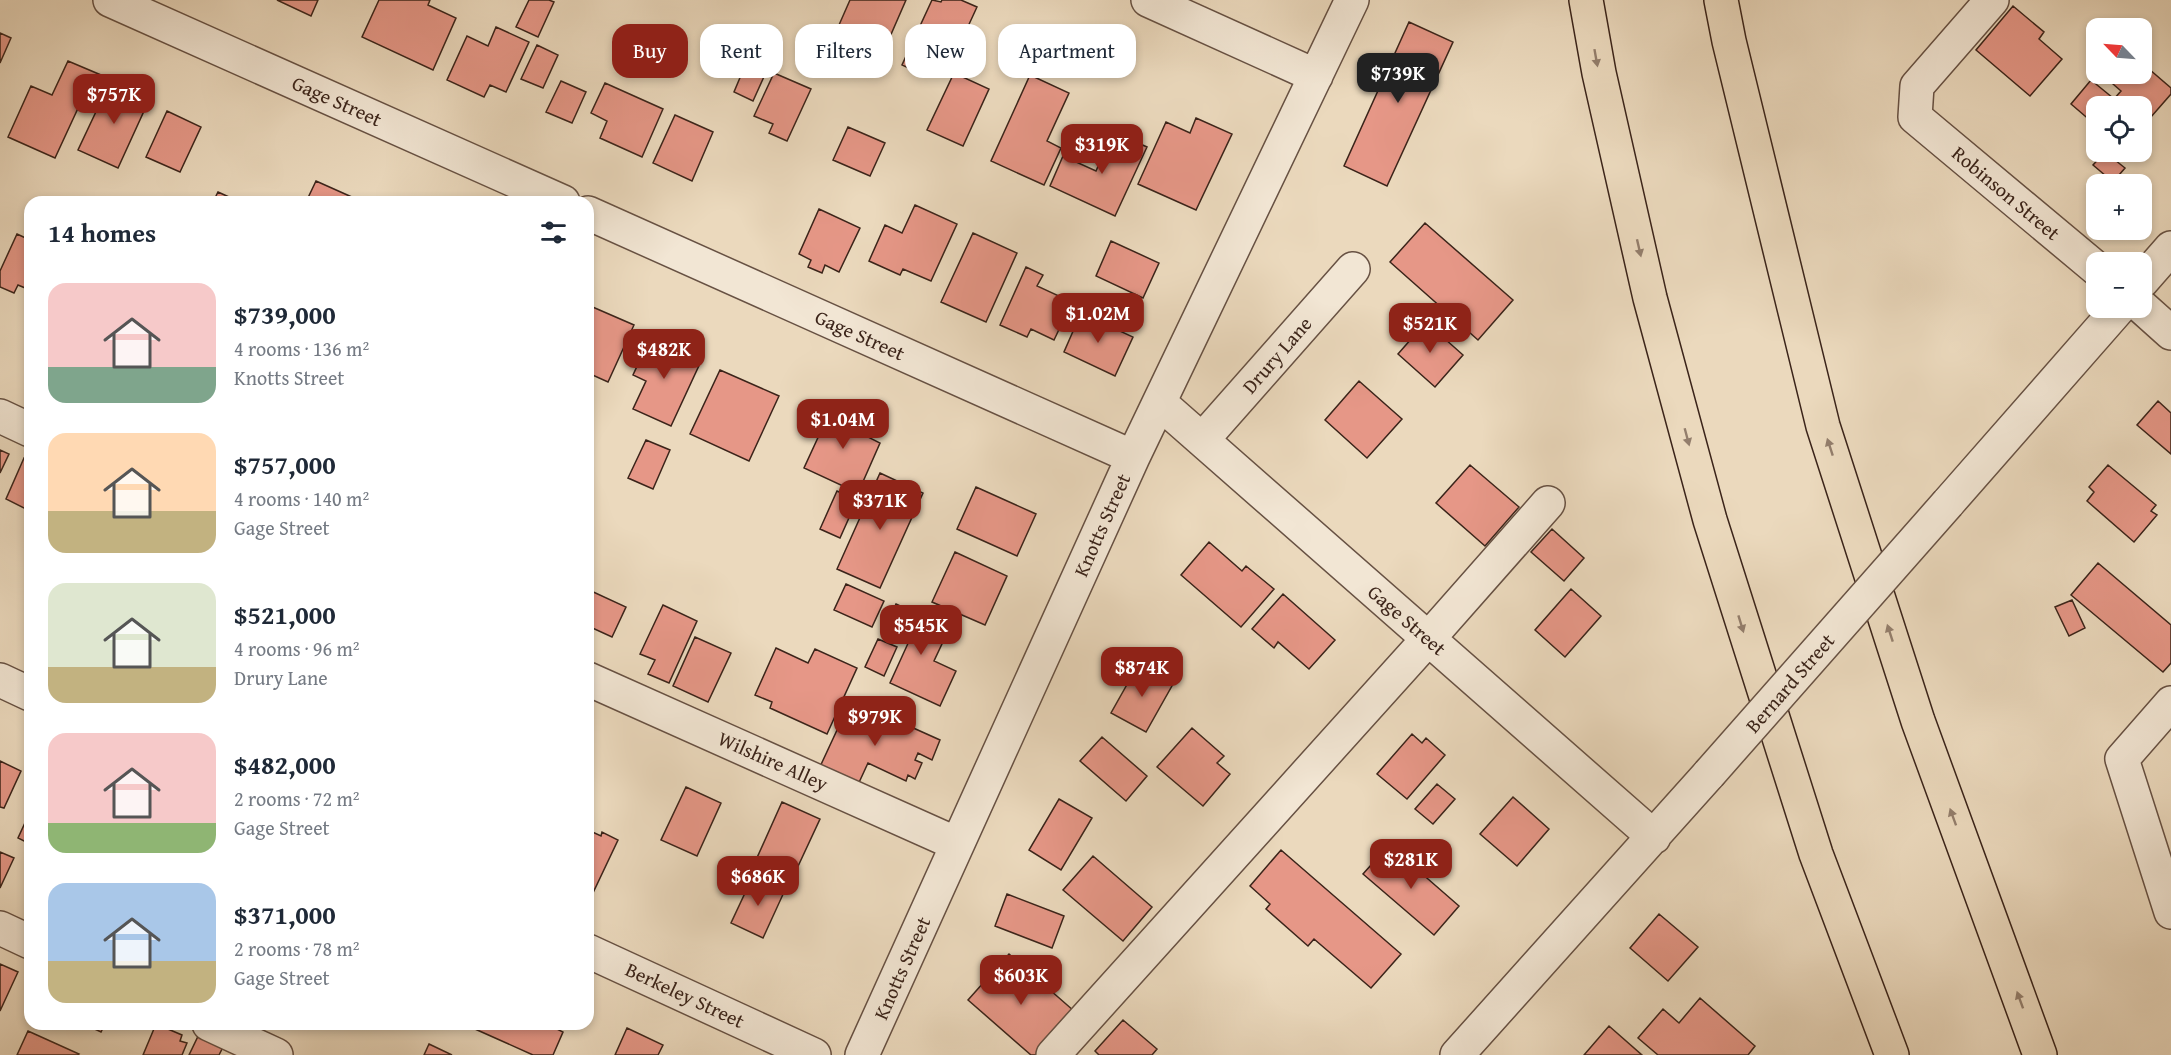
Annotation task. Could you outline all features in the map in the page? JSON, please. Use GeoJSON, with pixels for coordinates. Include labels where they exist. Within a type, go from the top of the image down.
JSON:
{"type":"FeatureCollection","features":[{"type":"Feature","properties":{"kind":"highway"},"geometry":{"type":"LineString","coordinates":[[1586,0],[1599,73],[1650,298],[1710,520],[1816,854],[1892,1055]]}},
{"type":"Feature","properties":{"kind":"highway"},"geometry":{"type":"LineString","coordinates":[[1721,0],[1823,426],[1918,721],[2040,1055]]}},
{"type":"Feature","properties":{"kind":"street","name":"Gage Street"},"geometry":{"type":"LineString","coordinates":[[110,0],[550,196]]}},
{"type":"Feature","properties":{"kind":"street"},"geometry":{"type":"LineString","coordinates":[[1148,0],[1316,76]]}},
{"type":"Feature","properties":{"kind":"street","name":"Knotts Street"},"geometry":{"type":"LineString","coordinates":[[862,1055],[1133,457],[1352,0]]}},
{"type":"Feature","properties":{"kind":"street","name":"Robinson Street"},"geometry":{"type":"LineString","coordinates":[[1992,0],[1917,86],[1914,117],[2086,260]]}},
{"type":"Feature","properties":{"kind":"street","name":"Gage Street"},"geometry":{"type":"LineString","coordinates":[[594,216],[1133,457]]}},
{"type":"Feature","properties":{"kind":"street"},"geometry":{"type":"LineString","coordinates":[[2152,270],[2171,248]]}},
{"type":"Feature","properties":{"kind":"street","name":"Drury Lane"},"geometry":{"type":"LineString","coordinates":[[1202,440],[1353,269]]}},
{"type":"Feature","properties":{"kind":"street"},"geometry":{"type":"LineString","coordinates":[[2152,316],[2171,333]]}},
{"type":"Feature","properties":{"kind":"street","name":"Bernard Street"},"geometry":{"type":"LineString","coordinates":[[1457,1055],[1710,774],[2110,318]]}},
{"type":"Feature","properties":{"kind":"street","name":"Gage Street"},"geometry":{"type":"LineString","coordinates":[[1160,403],[1654,837]]}},
{"type":"Feature","properties":{"kind":"street"},"geometry":{"type":"LineString","coordinates":[[0,416],[24,427]]}},
{"type":"Feature","properties":{"kind":"street"},"geometry":{"type":"LineString","coordinates":[[1053,1055],[1548,503]]}},
{"type":"Feature","properties":{"kind":"street"},"geometry":{"type":"LineString","coordinates":[[0,680],[24,691]]}},
{"type":"Feature","properties":{"kind":"street","name":"Wilshire Alley"},"geometry":{"type":"LineString","coordinates":[[594,682],[957,844]]}},
{"type":"Feature","properties":{"kind":"street"},"geometry":{"type":"LineString","coordinates":[[2171,703],[2122,759],[2171,912]]}},
{"type":"Feature","properties":{"kind":"street"},"geometry":{"type":"LineString","coordinates":[[0,928],[24,939]]}},
{"type":"Feature","properties":{"kind":"street","name":"Berkeley Street"},"geometry":{"type":"LineString","coordinates":[[594,954],[814,1055]]}},
{"type":"Feature","properties":{"kind":"street"},"geometry":{"type":"LineString","coordinates":[[222,1030],[276,1055]]}},
{"type":"Feature","properties":{"kind":"building"},"geometry":{"type":"Polygon","coordinates":[[[277,0],[318,0],[311,16],[277,0]]]}},
{"type":"Feature","properties":{"kind":"building"},"geometry":{"type":"Polygon","coordinates":[[[379,0],[430,0],[428,5],[456,18],[433,70],[362,37],[379,0]]]}},
{"type":"Feature","properties":{"kind":"building"},"geometry":{"type":"Polygon","coordinates":[[[529,0],[554,2],[538,37],[516,27],[529,0]]]}},
{"type":"Feature","properties":{"kind":"building"},"geometry":{"type":"Polygon","coordinates":[[[850,0],[906,0],[893,30],[893,24],[839,24],[850,0]]]}},
{"type":"Feature","properties":{"kind":"building"},"geometry":{"type":"Polygon","coordinates":[[[932,0],[941,2],[942,0],[961,0],[977,7],[969,24],[921,24],[932,0]]]}},
{"type":"Feature","properties":{"kind":"building"},"geometry":{"type":"Polygon","coordinates":[[[2013,6],[2044,32],[2039,39],[2062,59],[2030,96],[1976,50],[2013,6]]]}},
{"type":"Feature","properties":{"kind":"building"},"geometry":{"type":"Polygon","coordinates":[[[1409,22],[1453,42],[1387,186],[1344,166],[1409,22]]]}},
{"type":"Feature","properties":{"kind":"building"},"geometry":{"type":"Polygon","coordinates":[[[496,27],[529,42],[506,92],[490,85],[484,97],[447,80],[467,36],[488,46],[496,27]]]}},
{"type":"Feature","properties":{"kind":"building"},"geometry":{"type":"Polygon","coordinates":[[[0,33],[11,38],[0,63],[0,33]]]}},
{"type":"Feature","properties":{"kind":"building"},"geometry":{"type":"Polygon","coordinates":[[[537,45],[558,55],[543,88],[521,79],[537,45]]]}},
{"type":"Feature","properties":{"kind":"building"},"geometry":{"type":"Polygon","coordinates":[[[68,61],[101,75],[87,107],[80,104],[55,158],[8,137],[31,86],[52,95],[68,61]]]}},
{"type":"Feature","properties":{"kind":"building"},"geometry":{"type":"Polygon","coordinates":[[[2152,72],[2171,88],[2171,94],[2152,116],[2152,96],[2117,96],[2121,91],[2113,84],[2152,84],[2152,72]]]}},
{"type":"Feature","properties":{"kind":"building"},"geometry":{"type":"Polygon","coordinates":[[[783,77],[811,89],[787,141],[769,133],[773,124],[754,116],[772,78],[783,77]]]}},
{"type":"Feature","properties":{"kind":"building"},"geometry":{"type":"Polygon","coordinates":[[[740,78],[763,78],[753,101],[734,92],[740,78]]]}},
{"type":"Feature","properties":{"kind":"building"},"geometry":{"type":"Polygon","coordinates":[[[952,78],[965,78],[989,89],[963,146],[927,130],[952,78]]]}},
{"type":"Feature","properties":{"kind":"building"},"geometry":{"type":"Polygon","coordinates":[[[1029,78],[1036,78],[1069,93],[1047,141],[1061,148],[1044,185],[991,161],[1029,78]]]}},
{"type":"Feature","properties":{"kind":"building"},"geometry":{"type":"Polygon","coordinates":[[[561,81],[586,92],[572,123],[546,112],[561,81]]]}},
{"type":"Feature","properties":{"kind":"building"},"geometry":{"type":"Polygon","coordinates":[[[110,82],[149,100],[118,168],[78,150],[110,82]]]}},
{"type":"Feature","properties":{"kind":"building"},"geometry":{"type":"Polygon","coordinates":[[[605,83],[663,109],[642,157],[600,138],[607,121],[591,113],[605,83]]]}},
{"type":"Feature","properties":{"kind":"building"},"geometry":{"type":"Polygon","coordinates":[[[2088,84],[2096,84],[2111,96],[2086,96],[2086,117],[2071,104],[2088,84]]]}},
{"type":"Feature","properties":{"kind":"building"},"geometry":{"type":"Polygon","coordinates":[[[167,111],[201,127],[180,172],[146,157],[167,111]]]}},
{"type":"Feature","properties":{"kind":"building"},"geometry":{"type":"Polygon","coordinates":[[[675,115],[713,132],[692,181],[653,163],[675,115]]]}},
{"type":"Feature","properties":{"kind":"building"},"geometry":{"type":"Polygon","coordinates":[[[1196,118],[1232,134],[1196,210],[1138,184],[1166,122],[1190,133],[1196,118]]]}},
{"type":"Feature","properties":{"kind":"building"},"geometry":{"type":"Polygon","coordinates":[[[848,127],[885,143],[870,176],[833,160],[848,127]]]}},
{"type":"Feature","properties":{"kind":"building"},"geometry":{"type":"Polygon","coordinates":[[[1113,132],[1147,147],[1115,216],[1050,186],[1063,156],[1096,171],[1113,132]]]}},
{"type":"Feature","properties":{"kind":"building"},"geometry":{"type":"Polygon","coordinates":[[[2096,162],[2118,162],[2125,168],[2120,174],[2104,174],[2093,165],[2096,162]]]}},
{"type":"Feature","properties":{"kind":"building"},"geometry":{"type":"Polygon","coordinates":[[[316,181],[350,196],[309,196],[316,181]]]}},
{"type":"Feature","properties":{"kind":"building"},"geometry":{"type":"Polygon","coordinates":[[[915,205],[957,224],[931,281],[903,269],[900,275],[869,261],[885,225],[902,233],[915,205]]]}},
{"type":"Feature","properties":{"kind":"building"},"geometry":{"type":"Polygon","coordinates":[[[819,209],[860,228],[839,272],[825,265],[822,273],[808,267],[811,260],[799,254],[819,209]]]}},
{"type":"Feature","properties":{"kind":"building"},"geometry":{"type":"Polygon","coordinates":[[[1425,223],[1513,300],[1478,340],[1390,262],[1425,223]]]}},
{"type":"Feature","properties":{"kind":"building"},"geometry":{"type":"Polygon","coordinates":[[[973,233],[1017,253],[986,322],[941,302],[973,233]]]}},
{"type":"Feature","properties":{"kind":"building"},"geometry":{"type":"Polygon","coordinates":[[[17,234],[24,237],[24,288],[18,285],[14,293],[0,287],[0,271],[17,234]]]}},
{"type":"Feature","properties":{"kind":"building"},"geometry":{"type":"Polygon","coordinates":[[[1111,241],[1159,263],[1143,298],[1096,276],[1111,241]]]}},
{"type":"Feature","properties":{"kind":"building"},"geometry":{"type":"Polygon","coordinates":[[[1026,267],[1043,275],[1037,286],[1072,302],[1054,340],[1031,329],[1027,337],[1000,325],[1026,267]]]}},
{"type":"Feature","properties":{"kind":"building"},"geometry":{"type":"Polygon","coordinates":[[[594,308],[634,325],[608,382],[594,376],[594,308]]]}},
{"type":"Feature","properties":{"kind":"building"},"geometry":{"type":"Polygon","coordinates":[[[1081,313],[1133,337],[1115,376],[1064,352],[1081,313]]]}},
{"type":"Feature","properties":{"kind":"building"},"geometry":{"type":"Polygon","coordinates":[[[1426,322],[1463,355],[1435,387],[1398,354],[1426,322]]]}},
{"type":"Feature","properties":{"kind":"building"},"geometry":{"type":"Polygon","coordinates":[[[651,336],[702,359],[671,426],[633,409],[646,381],[633,375],[651,336]]]}},
{"type":"Feature","properties":{"kind":"building"},"geometry":{"type":"Polygon","coordinates":[[[720,370],[779,396],[749,461],[690,434],[720,370]]]}},
{"type":"Feature","properties":{"kind":"building"},"geometry":{"type":"Polygon","coordinates":[[[1359,381],[1402,419],[1367,458],[1325,420],[1359,381]]]}},
{"type":"Feature","properties":{"kind":"building"},"geometry":{"type":"Polygon","coordinates":[[[2158,401],[2171,413],[2171,454],[2137,425],[2158,401]]]}},
{"type":"Feature","properties":{"kind":"building"},"geometry":{"type":"Polygon","coordinates":[[[833,405],[870,422],[864,435],[880,443],[858,493],[804,468],[833,405]]]}},
{"type":"Feature","properties":{"kind":"building"},"geometry":{"type":"Polygon","coordinates":[[[646,440],[670,450],[653,489],[628,478],[646,440]]]}},
{"type":"Feature","properties":{"kind":"building"},"geometry":{"type":"Polygon","coordinates":[[[0,450],[9,454],[0,473],[0,450]]]}},
{"type":"Feature","properties":{"kind":"building"},"geometry":{"type":"Polygon","coordinates":[[[24,458],[24,508],[6,499],[24,458]]]}},
{"type":"Feature","properties":{"kind":"building"},"geometry":{"type":"Polygon","coordinates":[[[1470,465],[1519,507],[1485,546],[1436,503],[1470,465]]]}},
{"type":"Feature","properties":{"kind":"building"},"geometry":{"type":"Polygon","coordinates":[[[2108,465],[2156,505],[2151,511],[2157,515],[2134,542],[2087,501],[2094,492],[2089,487],[2108,465]]]}},
{"type":"Feature","properties":{"kind":"building"},"geometry":{"type":"Polygon","coordinates":[[[880,473],[923,493],[880,588],[837,569],[880,473]]]}},
{"type":"Feature","properties":{"kind":"building"},"geometry":{"type":"Polygon","coordinates":[[[976,487],[1036,514],[1017,556],[957,529],[976,487]]]}},
{"type":"Feature","properties":{"kind":"building"},"geometry":{"type":"Polygon","coordinates":[[[837,491],[857,500],[840,538],[820,529],[837,491]]]}},
{"type":"Feature","properties":{"kind":"building"},"geometry":{"type":"Polygon","coordinates":[[[1552,529],[1584,558],[1564,581],[1531,552],[1552,529]]]}},
{"type":"Feature","properties":{"kind":"building"},"geometry":{"type":"Polygon","coordinates":[[[1209,542],[1242,571],[1246,566],[1274,589],[1241,627],[1181,575],[1209,542]]]}},
{"type":"Feature","properties":{"kind":"building"},"geometry":{"type":"Polygon","coordinates":[[[955,552],[1007,576],[985,625],[932,602],[955,552]]]}},
{"type":"Feature","properties":{"kind":"building"},"geometry":{"type":"Polygon","coordinates":[[[2098,563],[2171,625],[2171,663],[2163,672],[2071,595],[2098,563]]]}},
{"type":"Feature","properties":{"kind":"building"},"geometry":{"type":"Polygon","coordinates":[[[846,584],[884,601],[872,627],[834,610],[846,584]]]}},
{"type":"Feature","properties":{"kind":"building"},"geometry":{"type":"Polygon","coordinates":[[[1571,589],[1601,616],[1565,657],[1535,630],[1571,589]]]}},
{"type":"Feature","properties":{"kind":"building"},"geometry":{"type":"Polygon","coordinates":[[[594,592],[626,607],[612,637],[594,629],[594,592]]]}},
{"type":"Feature","properties":{"kind":"building"},"geometry":{"type":"Polygon","coordinates":[[[1283,594],[1335,640],[1309,669],[1278,642],[1274,648],[1252,629],[1283,594]]]}},
{"type":"Feature","properties":{"kind":"building"},"geometry":{"type":"Polygon","coordinates":[[[2072,600],[2085,628],[2069,636],[2055,607],[2072,600]]]}},
{"type":"Feature","properties":{"kind":"building"},"geometry":{"type":"Polygon","coordinates":[[[896,604],[949,629],[934,661],[956,671],[940,706],[890,683],[910,639],[885,628],[896,604]]]}},
{"type":"Feature","properties":{"kind":"building"},"geometry":{"type":"Polygon","coordinates":[[[663,605],[697,621],[669,683],[648,674],[655,660],[640,654],[663,605]]]}},
{"type":"Feature","properties":{"kind":"building"},"geometry":{"type":"Polygon","coordinates":[[[695,637],[731,653],[708,702],[673,686],[695,637]]]}},
{"type":"Feature","properties":{"kind":"building"},"geometry":{"type":"Polygon","coordinates":[[[878,639],[897,647],[884,676],[865,667],[878,639]]]}},
{"type":"Feature","properties":{"kind":"building"},"geometry":{"type":"Polygon","coordinates":[[[776,648],[808,663],[815,649],[857,668],[827,734],[770,708],[772,702],[755,695],[776,648]]]}},
{"type":"Feature","properties":{"kind":"building"},"geometry":{"type":"Polygon","coordinates":[[[1138,665],[1173,684],[1146,732],[1111,713],[1138,665]]]}},
{"type":"Feature","properties":{"kind":"building"},"geometry":{"type":"Polygon","coordinates":[[[851,700],[940,740],[932,760],[918,753],[915,760],[922,763],[915,779],[908,775],[906,781],[868,763],[856,789],[818,771],[851,700]]]}},
{"type":"Feature","properties":{"kind":"building"},"geometry":{"type":"Polygon","coordinates":[[[1192,728],[1224,756],[1217,763],[1230,774],[1203,806],[1157,767],[1192,728]]]}},
{"type":"Feature","properties":{"kind":"building"},"geometry":{"type":"Polygon","coordinates":[[[1412,734],[1422,743],[1426,738],[1445,755],[1407,799],[1377,774],[1412,734]]]}},
{"type":"Feature","properties":{"kind":"building"},"geometry":{"type":"Polygon","coordinates":[[[1102,737],[1147,776],[1126,801],[1080,761],[1102,737]]]}},
{"type":"Feature","properties":{"kind":"building"},"geometry":{"type":"Polygon","coordinates":[[[0,761],[21,771],[4,808],[0,807],[0,761]]]}},
{"type":"Feature","properties":{"kind":"building"},"geometry":{"type":"Polygon","coordinates":[[[1437,784],[1455,799],[1433,824],[1415,809],[1437,784]]]}},
{"type":"Feature","properties":{"kind":"building"},"geometry":{"type":"Polygon","coordinates":[[[686,787],[721,803],[697,856],[661,840],[686,787]]]}},
{"type":"Feature","properties":{"kind":"building"},"geometry":{"type":"Polygon","coordinates":[[[1513,797],[1549,829],[1517,866],[1480,834],[1513,797]]]}},
{"type":"Feature","properties":{"kind":"building"},"geometry":{"type":"Polygon","coordinates":[[[1059,799],[1092,818],[1061,870],[1029,850],[1059,799]]]}},
{"type":"Feature","properties":{"kind":"building"},"geometry":{"type":"Polygon","coordinates":[[[782,802],[820,819],[793,877],[756,860],[782,802]]]}},
{"type":"Feature","properties":{"kind":"building"},"geometry":{"type":"Polygon","coordinates":[[[24,825],[24,841],[18,838],[24,825]]]}},
{"type":"Feature","properties":{"kind":"building"},"geometry":{"type":"Polygon","coordinates":[[[602,832],[618,840],[594,891],[594,833],[601,836],[602,832]]]}},
{"type":"Feature","properties":{"kind":"building"},"geometry":{"type":"Polygon","coordinates":[[[1389,845],[1459,906],[1434,935],[1363,874],[1389,845]]]}},
{"type":"Feature","properties":{"kind":"building"},"geometry":{"type":"Polygon","coordinates":[[[1281,850],[1401,954],[1371,988],[1314,939],[1308,946],[1266,909],[1270,904],[1250,886],[1281,850]]]}},
{"type":"Feature","properties":{"kind":"building"},"geometry":{"type":"Polygon","coordinates":[[[0,852],[14,858],[0,888],[0,852]]]}},
{"type":"Feature","properties":{"kind":"building"},"geometry":{"type":"Polygon","coordinates":[[[1093,856],[1152,907],[1123,941],[1063,890],[1093,856]]]}},
{"type":"Feature","properties":{"kind":"building"},"geometry":{"type":"Polygon","coordinates":[[[753,876],[785,890],[763,938],[731,923],[753,876]]]}},
{"type":"Feature","properties":{"kind":"building"},"geometry":{"type":"Polygon","coordinates":[[[1007,894],[1064,916],[1052,948],[995,926],[1007,894]]]}},
{"type":"Feature","properties":{"kind":"building"},"geometry":{"type":"Polygon","coordinates":[[[1659,914],[1698,947],[1668,981],[1630,948],[1659,914]]]}},
{"type":"Feature","properties":{"kind":"building"},"geometry":{"type":"Polygon","coordinates":[[[1009,954],[1074,1011],[1036,1055],[1031,1055],[968,1000],[1009,954]]]}},
{"type":"Feature","properties":{"kind":"building"},"geometry":{"type":"Polygon","coordinates":[[[0,964],[18,972],[0,1011],[0,964]]]}},
{"type":"Feature","properties":{"kind":"building"},"geometry":{"type":"Polygon","coordinates":[[[1700,998],[1755,1046],[1748,1055],[1658,1055],[1638,1038],[1663,1009],[1679,1023],[1700,998]]]}},
{"type":"Feature","properties":{"kind":"building"},"geometry":{"type":"Polygon","coordinates":[[[1123,1020],[1157,1049],[1152,1055],[1099,1055],[1095,1051],[1123,1020]]]}},
{"type":"Feature","properties":{"kind":"building"},"geometry":{"type":"Polygon","coordinates":[[[1609,1026],[1642,1055],[1584,1055],[1609,1026]]]}},
{"type":"Feature","properties":{"kind":"building"},"geometry":{"type":"Polygon","coordinates":[[[627,1028],[663,1045],[658,1055],[615,1055],[627,1028]]]}},
{"type":"Feature","properties":{"kind":"building"},"geometry":{"type":"Polygon","coordinates":[[[153,1030],[170,1030],[182,1035],[180,1041],[187,1043],[182,1055],[143,1055],[153,1030]]]}},
{"type":"Feature","properties":{"kind":"building"},"geometry":{"type":"Polygon","coordinates":[[[201,1030],[207,1030],[227,1039],[219,1055],[189,1055],[201,1030]]]}},
{"type":"Feature","properties":{"kind":"building"},"geometry":{"type":"Polygon","coordinates":[[[477,1030],[559,1030],[563,1032],[553,1055],[533,1055],[477,1030]]]}},
{"type":"Feature","properties":{"kind":"building"},"geometry":{"type":"Polygon","coordinates":[[[28,1031],[79,1054],[17,1055],[28,1031]]]}},
{"type":"Feature","properties":{"kind":"building"},"geometry":{"type":"Polygon","coordinates":[[[429,1044],[452,1055],[424,1055],[429,1044]]]}}]}
